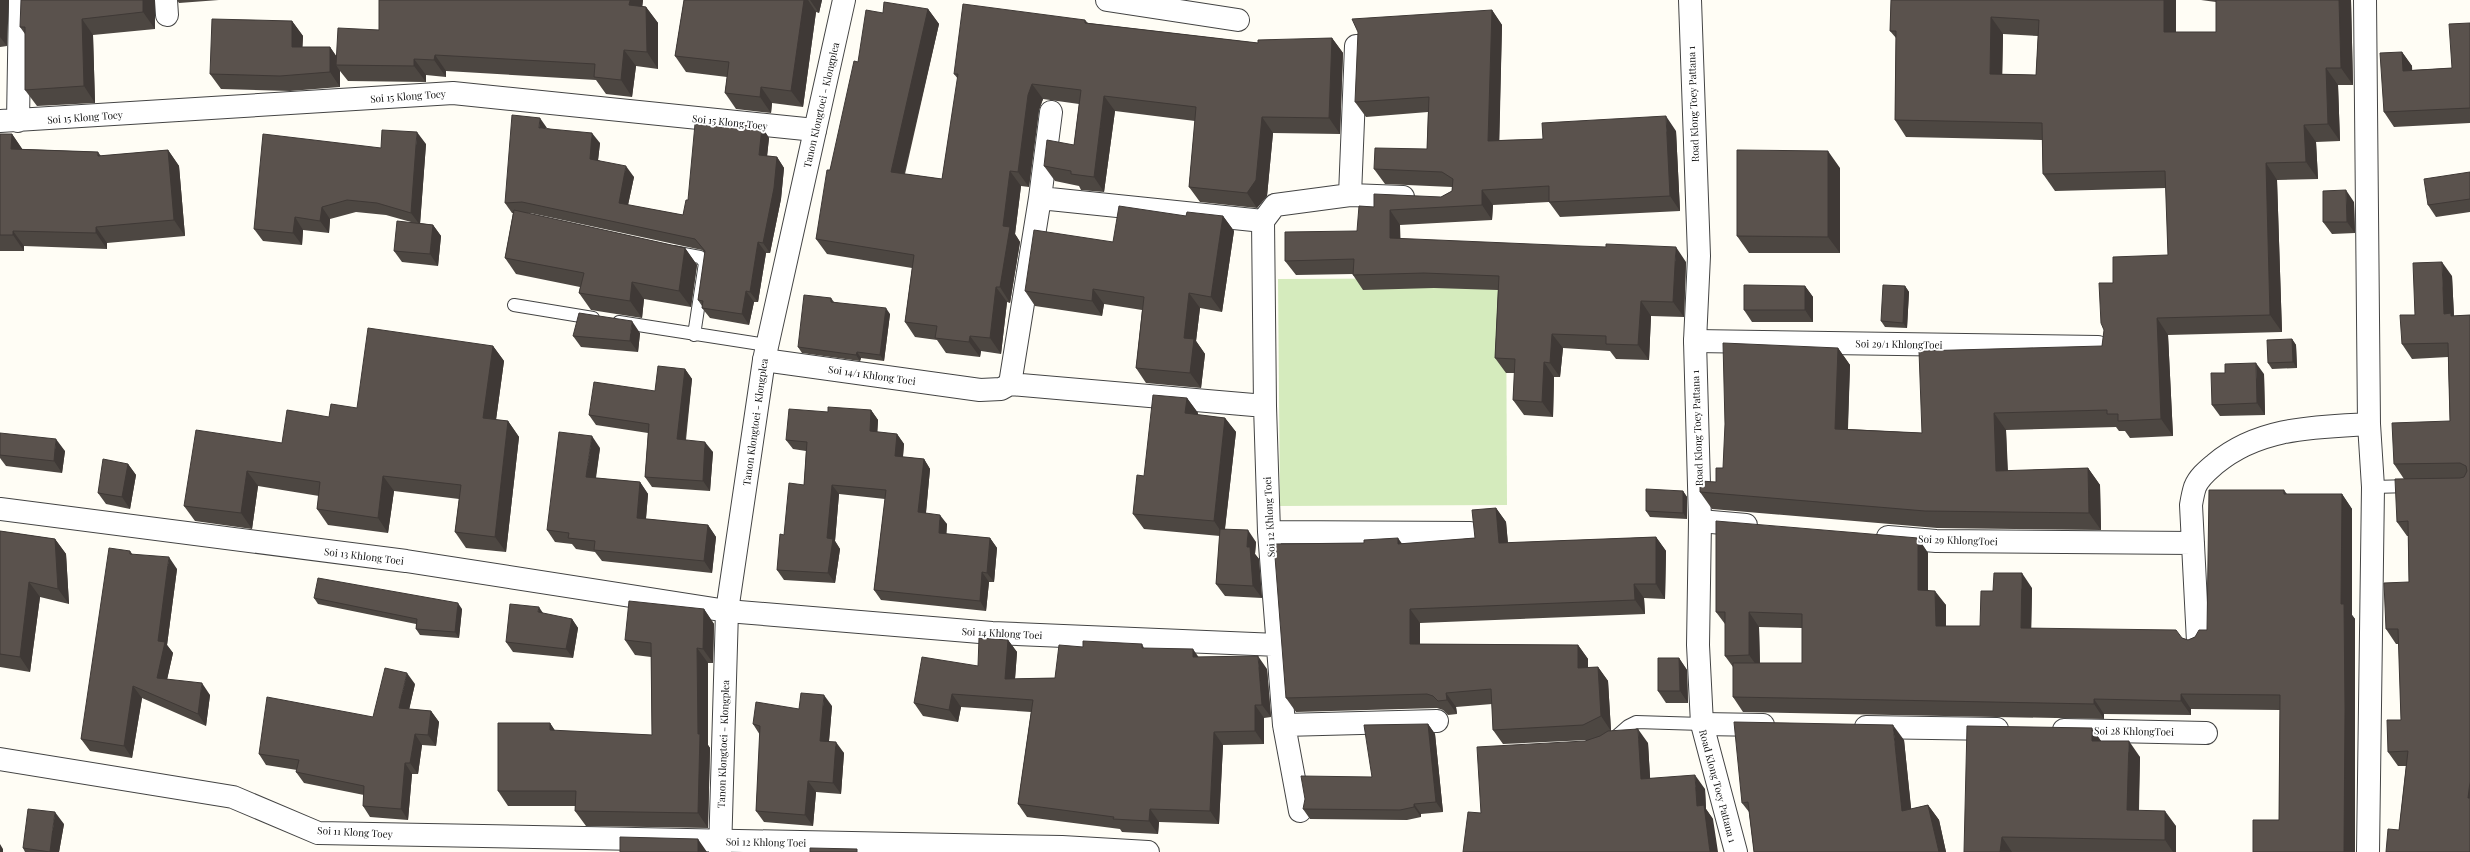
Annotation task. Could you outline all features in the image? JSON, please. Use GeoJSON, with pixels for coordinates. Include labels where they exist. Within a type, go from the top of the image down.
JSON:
{"type":"FeatureCollection","features":[{"type":"Feature","properties":{"kind":"street"},"geometry":{"type":"LineString","coordinates":[[9,121],[20,0]]}},
{"type":"Feature","properties":{"kind":"street","name":"Tanon Klongtoei - Klongplea"},"geometry":{"type":"LineString","coordinates":[[720,847],[727,611],[765,353],[844,0]]}},
{"type":"Feature","properties":{"kind":"street"},"geometry":{"type":"LineString","coordinates":[[1107,0],[1238,20]]}},
{"type":"Feature","properties":{"kind":"street","name":"Road Klong Toey Pattana 1"},"geometry":{"type":"LineString","coordinates":[[1690,0],[1699,256],[1695,341],[1700,521],[1698,645],[1702,724],[1736,852]]}},
{"type":"Feature","properties":{"kind":"street"},"geometry":{"type":"LineString","coordinates":[[2365,0],[2369,424],[2373,487],[2368,852]]}},
{"type":"Feature","properties":{"kind":"street"},"geometry":{"type":"LineString","coordinates":[[1350,195],[1356,46]]}},
{"type":"Feature","properties":{"kind":"street","name":"Soi 15 Klong Toey"},"geometry":{"type":"LineString","coordinates":[[9,121],[453,93],[815,130]]}},
{"type":"Feature","properties":{"kind":"street"},"geometry":{"type":"LineString","coordinates":[[1051,112],[1040,198],[1010,384],[1265,406]]}},
{"type":"Feature","properties":{"kind":"street"},"geometry":{"type":"LineString","coordinates":[[1040,198],[1263,221],[1275,205],[1350,195],[1421,198]]}},
{"type":"Feature","properties":{"kind":"street","name":"Soi 12 Khlong Toei"},"geometry":{"type":"LineString","coordinates":[[1263,221],[1265,406],[1269,532],[1284,725],[1300,811]]}},
{"type":"Feature","properties":{"kind":"street","name":"Soi 29/1 KhlongToei"},"geometry":{"type":"LineString","coordinates":[[1695,341],[2103,347]]}},
{"type":"Feature","properties":{"kind":"street","name":"Soi 14/1 Khlong Toei"},"geometry":{"type":"LineString","coordinates":[[765,353],[980,390],[1001,389],[1010,384]]}},
{"type":"Feature","properties":{"kind":"street"},"geometry":{"type":"LineString","coordinates":[[2198,642],[2191,505],[2196,486],[2204,474],[2221,459],[2242,446],[2279,432],[2304,427],[2369,424]]}},
{"type":"Feature","properties":{"kind":"street","name":"Soi 13 Khlong Toei"},"geometry":{"type":"LineString","coordinates":[[0,509],[406,561],[727,611]]}},
{"type":"Feature","properties":{"kind":"street"},"geometry":{"type":"LineString","coordinates":[[1700,521],[1763,526]]}},
{"type":"Feature","properties":{"kind":"street"},"geometry":{"type":"LineString","coordinates":[[1269,532],[1470,533]]}},
{"type":"Feature","properties":{"kind":"street","name":"Soi 29 KhlongToei"},"geometry":{"type":"LineString","coordinates":[[1865,535],[1936,541],[2193,543]]}},
{"type":"Feature","properties":{"kind":"street","name":"Soi 14 Khlong Toei"},"geometry":{"type":"LineString","coordinates":[[727,611],[992,633],[1278,645]]}},
{"type":"Feature","properties":{"kind":"street"},"geometry":{"type":"LineString","coordinates":[[1284,725],[1437,721]]}},
{"type":"Feature","properties":{"kind":"street"},"geometry":{"type":"LineString","coordinates":[[1702,724],[1781,726]]}},
{"type":"Feature","properties":{"kind":"street"},"geometry":{"type":"LineString","coordinates":[[1844,727],[2017,730]]}},
{"type":"Feature","properties":{"kind":"street","name":"Soi 28 KhlongToei"},"geometry":{"type":"LineString","coordinates":[[2041,730],[2206,733]]}},
{"type":"Feature","properties":{"kind":"street","name":"Soi 11 Klong Toey"},"geometry":{"type":"LineString","coordinates":[[0,759],[233,797],[318,833],[720,847]]}},
{"type":"Feature","properties":{"kind":"street","name":"Soi 12 Khlong Toei"},"geometry":{"type":"LineString","coordinates":[[720,847],[1062,847],[1148,852]]}},
{"type":"Feature","properties":{"kind":"lane"},"geometry":{"type":"LineString","coordinates":[[662,249],[700,257],[705,264],[694,334]]}},
{"type":"Feature","properties":{"kind":"lane"},"geometry":{"type":"LineString","coordinates":[[514,306],[694,334],[765,353]]}},
{"type":"Feature","properties":{"kind":"lane"},"geometry":{"type":"LineString","coordinates":[[2373,487],[2425,486]]}},
{"type":"Feature","properties":{"kind":"lane"},"geometry":{"type":"LineString","coordinates":[[1601,745],[1615,738],[1628,726],[1636,722],[1653,721],[1702,724]]}},
{"type":"Feature","properties":{"kind":"green space"},"geometry":{"type":"Polygon","coordinates":[[[1506,278],[1507,505],[1280,506],[1278,279],[1506,278]]]}},
{"type":"Feature","properties":{"kind":"building"},"geometry":{"type":"Polygon","coordinates":[[[21,0],[143,0],[143,12],[82,19],[84,86],[25,90],[25,27],[20,27],[21,0]]]}},
{"type":"Feature","properties":{"kind":"building"},"geometry":{"type":"Polygon","coordinates":[[[379,0],[630,0],[629,5],[646,7],[647,52],[624,50],[621,80],[594,77],[595,64],[435,55],[434,60],[414,59],[414,66],[336,65],[338,28],[379,30],[379,0]]]}},
{"type":"Feature","properties":{"kind":"building"},"geometry":{"type":"Polygon","coordinates":[[[684,0],[804,0],[791,91],[761,87],[760,97],[725,93],[729,62],[675,56],[684,0]]]}},
{"type":"Feature","properties":{"kind":"building"},"geometry":{"type":"Polygon","coordinates":[[[1891,0],[2164,0],[2164,32],[2216,32],[2216,0],[2339,0],[2341,68],[2326,68],[2328,124],[2304,125],[2306,162],[2266,163],[2270,315],[2157,318],[2161,419],[2118,421],[2118,414],[2107,414],[2107,410],[1994,413],[1996,471],[2088,468],[2089,513],[1925,511],[1700,492],[1700,481],[1716,482],[1716,468],[1723,468],[1725,424],[1723,343],[1838,348],[1835,429],[1922,433],[1919,351],[2102,346],[2104,330],[2101,323],[2099,283],[2113,283],[2113,257],[2168,255],[2165,171],[2043,174],[2042,123],[1895,120],[1896,31],[1890,31],[1891,0]],[[1991,17],[1990,74],[2036,75],[2039,20],[1991,17]]]}},
{"type":"Feature","properties":{"kind":"building"},"geometry":{"type":"Polygon","coordinates":[[[884,2],[928,9],[891,172],[942,179],[958,74],[954,74],[963,4],[1085,20],[1085,23],[1258,43],[1258,40],[1332,38],[1329,118],[1262,117],[1256,180],[1247,193],[1189,187],[1196,107],[1104,96],[1094,177],[1071,174],[1071,171],[1044,166],[1047,140],[1074,145],[1081,90],[1032,84],[1028,95],[1018,172],[1010,171],[1003,226],[1010,227],[1000,287],[996,287],[990,338],[970,336],[969,342],[935,338],[937,326],[905,322],[914,255],[816,239],[827,170],[830,170],[854,61],[858,62],[866,10],[883,13],[884,2]]]}},
{"type":"Feature","properties":{"kind":"building"},"geometry":{"type":"Polygon","coordinates":[[[1492,10],[1488,141],[1543,139],[1542,123],[1666,116],[1670,196],[1549,202],[1549,186],[1482,190],[1482,205],[1390,210],[1390,238],[1606,247],[1606,244],[1676,247],[1673,302],[1641,301],[1638,345],[1606,344],[1606,336],[1552,334],[1550,363],[1544,362],[1542,402],[1513,400],[1515,359],[1495,358],[1499,276],[1424,273],[1353,275],[1354,259],[1285,261],[1285,232],[1357,231],[1359,206],[1374,207],[1374,194],[1441,197],[1452,191],[1453,179],[1442,172],[1374,169],[1375,148],[1427,149],[1429,97],[1355,102],[1358,32],[1352,19],[1492,10]]]}},
{"type":"Feature","properties":{"kind":"building"},"geometry":{"type":"Polygon","coordinates":[[[212,19],[292,21],[292,47],[330,47],[330,72],[280,76],[210,74],[212,19]]]}},
{"type":"Feature","properties":{"kind":"building"},"geometry":{"type":"Polygon","coordinates":[[[2470,23],[2470,108],[2384,112],[2380,53],[2402,52],[2403,71],[2452,68],[2449,24],[2470,23]]]}},
{"type":"Feature","properties":{"kind":"building"},"geometry":{"type":"Polygon","coordinates":[[[512,115],[540,118],[539,128],[592,133],[590,159],[626,166],[619,203],[683,215],[686,200],[688,200],[695,124],[725,127],[725,124],[762,127],[759,155],[777,157],[774,188],[763,243],[758,242],[750,292],[746,291],[742,314],[702,308],[703,301],[698,300],[705,251],[695,239],[522,202],[505,203],[512,115]]]}},
{"type":"Feature","properties":{"kind":"building"},"geometry":{"type":"Polygon","coordinates":[[[382,130],[417,132],[411,213],[377,203],[347,200],[322,207],[320,221],[295,217],[293,233],[254,229],[263,134],[381,148],[382,130]]]}},
{"type":"Feature","properties":{"kind":"building"},"geometry":{"type":"Polygon","coordinates":[[[0,134],[12,134],[11,149],[98,152],[98,156],[168,150],[174,220],[96,227],[96,233],[13,231],[13,235],[0,235],[0,134]]]}},
{"type":"Feature","properties":{"kind":"building"},"geometry":{"type":"Polygon","coordinates":[[[1737,150],[1828,151],[1828,237],[1737,236],[1737,150]]]}},
{"type":"Feature","properties":{"kind":"building"},"geometry":{"type":"Polygon","coordinates":[[[2470,172],[2470,199],[2428,205],[2424,179],[2470,172]]]}},
{"type":"Feature","properties":{"kind":"building"},"geometry":{"type":"Polygon","coordinates":[[[2346,190],[2347,222],[2323,222],[2323,191],[2346,190]]]}},
{"type":"Feature","properties":{"kind":"building"},"geometry":{"type":"Polygon","coordinates":[[[1119,206],[1186,216],[1187,212],[1223,216],[1211,297],[1189,293],[1184,338],[1194,339],[1190,373],[1136,368],[1144,297],[1093,289],[1092,301],[1025,291],[1034,230],[1113,242],[1119,206]]]}},
{"type":"Feature","properties":{"kind":"building"},"geometry":{"type":"Polygon","coordinates":[[[514,210],[685,248],[679,291],[632,282],[630,301],[579,293],[584,273],[505,258],[514,210]]]}},
{"type":"Feature","properties":{"kind":"building"},"geometry":{"type":"Polygon","coordinates":[[[397,221],[433,225],[430,254],[394,251],[397,221]]]}},
{"type":"Feature","properties":{"kind":"building"},"geometry":{"type":"Polygon","coordinates":[[[2442,262],[2444,314],[2451,313],[2451,316],[2470,315],[2470,782],[2468,798],[2470,798],[2470,852],[2386,852],[2388,829],[2399,830],[2408,751],[2388,752],[2387,720],[2401,720],[2398,629],[2386,629],[2384,583],[2409,582],[2408,521],[2397,522],[2395,479],[2460,478],[2464,477],[2467,471],[2466,466],[2460,463],[2394,464],[2392,423],[2450,421],[2448,343],[2402,344],[2400,315],[2415,315],[2413,263],[2442,262]]]}},
{"type":"Feature","properties":{"kind":"building"},"geometry":{"type":"Polygon","coordinates":[[[1744,285],[1805,286],[1805,310],[1744,310],[1744,285]]]}},
{"type":"Feature","properties":{"kind":"building"},"geometry":{"type":"Polygon","coordinates":[[[1883,285],[1905,286],[1903,323],[1881,321],[1883,285]]]}},
{"type":"Feature","properties":{"kind":"building"},"geometry":{"type":"Polygon","coordinates":[[[804,295],[831,298],[831,302],[886,308],[880,355],[857,352],[856,355],[798,347],[804,295]]]}},
{"type":"Feature","properties":{"kind":"building"},"geometry":{"type":"Polygon","coordinates":[[[579,313],[632,321],[630,341],[573,336],[579,313]]]}},
{"type":"Feature","properties":{"kind":"building"},"geometry":{"type":"Polygon","coordinates":[[[368,328],[493,346],[483,418],[508,421],[495,537],[455,532],[461,485],[383,476],[378,518],[317,509],[320,482],[247,471],[241,513],[184,506],[196,430],[282,443],[287,410],[329,417],[331,404],[357,408],[368,328]]]}},
{"type":"Feature","properties":{"kind":"building"},"geometry":{"type":"Polygon","coordinates":[[[2292,339],[2293,362],[2268,363],[2267,340],[2292,339]]]}},
{"type":"Feature","properties":{"kind":"building"},"geometry":{"type":"Polygon","coordinates":[[[2256,363],[2257,403],[2212,405],[2211,373],[2225,373],[2225,364],[2256,363]]]}},
{"type":"Feature","properties":{"kind":"building"},"geometry":{"type":"Polygon","coordinates":[[[658,366],[685,369],[677,439],[705,442],[703,481],[645,477],[649,424],[589,415],[594,382],[655,391],[658,366]]]}},
{"type":"Feature","properties":{"kind":"building"},"geometry":{"type":"Polygon","coordinates":[[[1153,395],[1187,398],[1185,413],[1225,418],[1214,521],[1133,514],[1137,475],[1144,476],[1153,395]]]}},
{"type":"Feature","properties":{"kind":"building"},"geometry":{"type":"Polygon","coordinates":[[[828,407],[871,410],[870,431],[897,434],[895,456],[924,459],[918,512],[940,515],[939,533],[990,538],[987,573],[982,572],[980,601],[874,590],[886,490],[832,485],[827,538],[833,539],[828,573],[777,570],[780,534],[784,535],[789,483],[804,485],[807,442],[786,440],[789,409],[828,412],[828,407]]]}},
{"type":"Feature","properties":{"kind":"building"},"geometry":{"type":"Polygon","coordinates":[[[559,432],[592,436],[586,477],[640,482],[637,518],[708,525],[704,561],[594,550],[595,541],[568,538],[569,533],[547,530],[559,432]]]}},
{"type":"Feature","properties":{"kind":"building"},"geometry":{"type":"Polygon","coordinates":[[[0,433],[56,439],[54,461],[0,455],[0,433]]]}},
{"type":"Feature","properties":{"kind":"building"},"geometry":{"type":"Polygon","coordinates":[[[103,459],[128,464],[122,497],[98,493],[103,459]]]}},
{"type":"Feature","properties":{"kind":"building"},"geometry":{"type":"Polygon","coordinates":[[[1646,489],[1683,491],[1683,513],[1646,511],[1646,489]]]}},
{"type":"Feature","properties":{"kind":"building"},"geometry":{"type":"Polygon","coordinates":[[[2209,490],[2284,490],[2284,494],[2342,494],[2341,604],[2344,604],[2345,709],[2344,852],[2253,852],[2253,820],[2279,820],[2280,695],[2181,694],[2181,701],[2094,699],[2094,704],[1733,697],[1733,663],[1802,663],[1802,614],[1749,612],[1749,655],[1725,656],[1725,612],[1716,612],[1716,521],[1918,538],[1918,590],[1935,591],[1936,626],[1980,626],[1981,591],[1993,591],[1994,573],[2022,573],[2021,628],[2176,630],[2182,638],[2188,640],[2195,637],[2199,630],[2207,630],[2209,490]]]}},
{"type":"Feature","properties":{"kind":"building"},"geometry":{"type":"Polygon","coordinates":[[[1496,508],[1499,543],[1656,537],[1656,584],[1634,584],[1635,600],[1410,609],[1410,644],[1578,645],[1578,668],[1598,667],[1601,716],[1583,725],[1493,730],[1491,689],[1446,693],[1447,700],[1438,701],[1433,696],[1427,694],[1286,698],[1274,544],[1364,543],[1364,540],[1398,538],[1398,544],[1475,538],[1472,510],[1496,508]]]}},
{"type":"Feature","properties":{"kind":"building"},"geometry":{"type":"Polygon","coordinates":[[[1220,529],[1248,530],[1247,547],[1250,547],[1253,586],[1216,584],[1220,529]]]}},
{"type":"Feature","properties":{"kind":"building"},"geometry":{"type":"Polygon","coordinates":[[[0,531],[55,539],[58,589],[29,582],[20,657],[0,654],[0,531]]]}},
{"type":"Feature","properties":{"kind":"building"},"geometry":{"type":"Polygon","coordinates":[[[109,548],[130,551],[130,554],[169,557],[158,641],[165,642],[157,678],[202,683],[198,714],[133,686],[124,746],[81,739],[109,548]]]}},
{"type":"Feature","properties":{"kind":"building"},"geometry":{"type":"Polygon","coordinates":[[[318,578],[458,603],[455,632],[416,629],[417,619],[314,598],[318,578]]]}},
{"type":"Feature","properties":{"kind":"building"},"geometry":{"type":"Polygon","coordinates":[[[629,601],[704,609],[703,649],[697,648],[698,734],[700,734],[698,813],[575,811],[576,791],[498,791],[498,723],[550,723],[550,730],[652,735],[651,643],[625,640],[629,601]]]}},
{"type":"Feature","properties":{"kind":"building"},"geometry":{"type":"Polygon","coordinates":[[[510,604],[539,607],[538,612],[572,619],[566,649],[506,642],[510,604]]]}},
{"type":"Feature","properties":{"kind":"building"},"geometry":{"type":"Polygon","coordinates":[[[979,638],[1008,640],[1005,679],[1055,678],[1059,645],[1083,647],[1083,641],[1142,644],[1142,648],[1193,649],[1193,657],[1258,656],[1262,705],[1255,705],[1255,731],[1214,732],[1210,811],[1150,809],[1149,821],[1113,819],[1114,817],[1018,804],[1033,700],[952,694],[949,710],[914,703],[922,657],[978,666],[979,638]]]}},
{"type":"Feature","properties":{"kind":"building"},"geometry":{"type":"Polygon","coordinates":[[[1658,658],[1679,658],[1680,691],[1658,691],[1658,658]]]}},
{"type":"Feature","properties":{"kind":"building"},"geometry":{"type":"Polygon","coordinates":[[[385,668],[407,673],[399,708],[431,711],[428,735],[415,734],[410,763],[405,763],[401,809],[363,806],[364,786],[296,772],[299,760],[259,754],[267,697],[373,717],[385,668]]]}},
{"type":"Feature","properties":{"kind":"building"},"geometry":{"type":"Polygon","coordinates":[[[801,693],[824,695],[820,741],[836,742],[833,783],[808,781],[805,815],[756,811],[760,726],[753,724],[756,702],[799,709],[801,693]]]}},
{"type":"Feature","properties":{"kind":"building"},"geometry":{"type":"Polygon","coordinates":[[[1734,722],[1893,725],[1902,811],[1928,805],[1939,852],[1754,852],[1748,802],[1742,803],[1734,722]]]}},
{"type":"Feature","properties":{"kind":"building"},"geometry":{"type":"Polygon","coordinates":[[[1428,724],[1436,802],[1414,804],[1414,807],[1400,810],[1303,809],[1305,799],[1301,776],[1372,777],[1364,725],[1428,724]]]}},
{"type":"Feature","properties":{"kind":"building"},"geometry":{"type":"Polygon","coordinates":[[[1967,726],[2092,728],[2092,741],[2129,741],[2127,810],[2165,811],[2165,840],[2002,837],[2000,852],[1964,852],[1967,726]]]}},
{"type":"Feature","properties":{"kind":"building"},"geometry":{"type":"Polygon","coordinates":[[[1638,729],[1641,779],[1695,775],[1697,806],[1704,805],[1710,852],[1463,852],[1468,812],[1481,813],[1477,747],[1585,741],[1600,736],[1608,731],[1638,729]]]}},
{"type":"Feature","properties":{"kind":"building"},"geometry":{"type":"Polygon","coordinates":[[[28,809],[55,812],[50,852],[23,848],[28,809]]]}},
{"type":"Feature","properties":{"kind":"building"},"geometry":{"type":"Polygon","coordinates":[[[620,837],[698,839],[698,852],[620,852],[620,837]]]}},
{"type":"Feature","properties":{"kind":"building"},"geometry":{"type":"Polygon","coordinates":[[[810,848],[857,849],[857,852],[810,852],[810,848]]]}}]}
